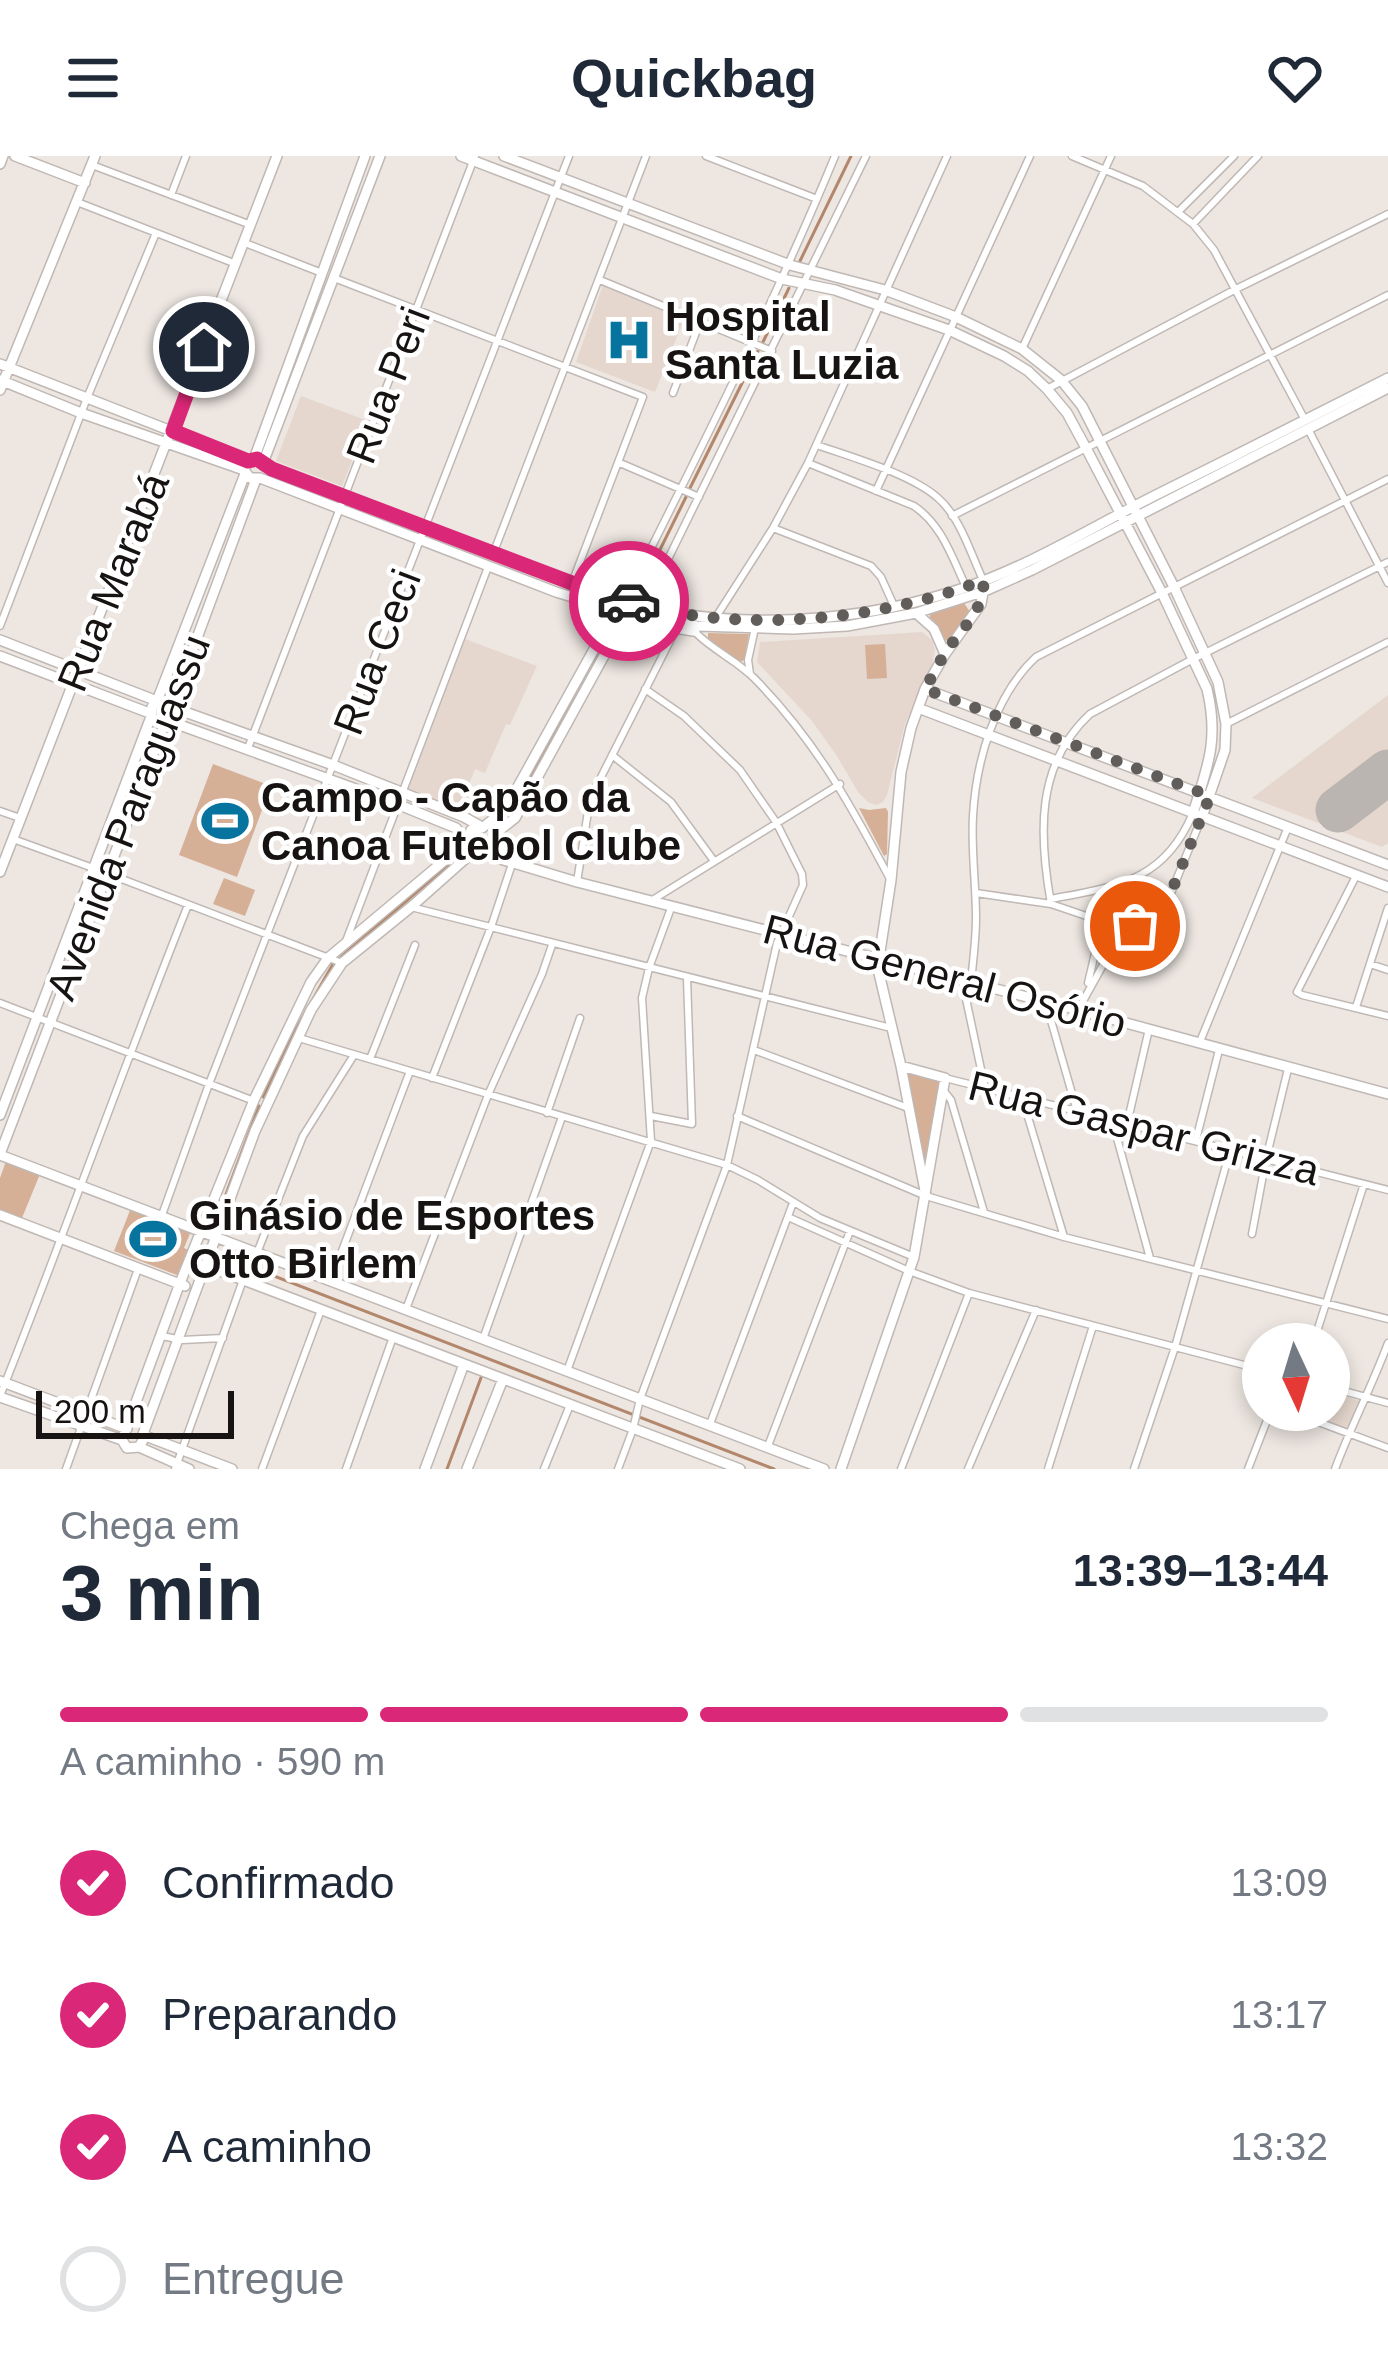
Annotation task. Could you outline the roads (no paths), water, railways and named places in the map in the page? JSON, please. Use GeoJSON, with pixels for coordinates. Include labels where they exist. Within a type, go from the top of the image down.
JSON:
{"type":"FeatureCollection","features":[{"type":"Feature","properties":{"kind":"main road"},"geometry":{"type":"LineString","coordinates":[[0,164],[3,156]]}},
{"type":"Feature","properties":{"kind":"main road"},"geometry":{"type":"LineString","coordinates":[[15,156],[85,183]]}},
{"type":"Feature","properties":{"kind":"main road","name":"Rua Marabá"},"geometry":{"type":"LineString","coordinates":[[0,872],[277,156]]}},
{"type":"Feature","properties":{"kind":"main road","name":"Avenida Paraguassu"},"geometry":{"type":"LineString","coordinates":[[253,466],[364,156]]}},
{"type":"Feature","properties":{"kind":"main road","name":"Avenida Paraguassu"},"geometry":{"type":"LineString","coordinates":[[0,1115],[152,707],[334,278],[380,156]]}},
{"type":"Feature","properties":{"kind":"main road"},"geometry":{"type":"LineString","coordinates":[[461,156],[782,279],[835,290],[949,330],[1028,371],[1067,413],[1162,593],[1207,689],[1218,750]]}},
{"type":"Feature","properties":{"kind":"main road"},"geometry":{"type":"LineString","coordinates":[[504,156],[790,265],[886,290],[956,317],[1022,349],[1061,380],[1082,406],[1218,682],[1226,724],[1197,815]]}},
{"type":"Feature","properties":{"kind":"main road"},"geometry":{"type":"LineString","coordinates":[[93,160],[1,384],[167,444],[345,497],[566,581],[674,613],[716,617],[862,613],[984,586]]}},
{"type":"Feature","properties":{"kind":"main road"},"geometry":{"type":"LineString","coordinates":[[5,366],[253,466]]}},
{"type":"Feature","properties":{"kind":"main road"},"geometry":{"type":"LineString","coordinates":[[258,478],[534,584],[635,616],[696,630],[847,626],[916,613],[984,586],[1123,519],[1388,378]]}},
{"type":"Feature","properties":{"kind":"main road"},"geometry":{"type":"LineString","coordinates":[[1306,424],[1388,388]]}},
{"type":"Feature","properties":{"kind":"main road","name":"Avenida Paraguassu"},"geometry":{"type":"LineString","coordinates":[[0,1155],[258,478],[264,473],[253,466]]}},
{"type":"Feature","properties":{"kind":"main road"},"geometry":{"type":"LineString","coordinates":[[389,528],[394,515]]}},
{"type":"Feature","properties":{"kind":"main road"},"geometry":{"type":"LineString","coordinates":[[469,559],[474,546]]}},
{"type":"Feature","properties":{"kind":"main road"},"geometry":{"type":"LineString","coordinates":[[534,584],[539,571]]}},
{"type":"Feature","properties":{"kind":"main road"},"geometry":{"type":"LineString","coordinates":[[556,592],[566,581]]}},
{"type":"Feature","properties":{"kind":"main road"},"geometry":{"type":"LineString","coordinates":[[926,1196],[879,958],[901,772],[918,708],[945,654],[981,604],[984,586]]}},
{"type":"Feature","properties":{"kind":"main road"},"geometry":{"type":"LineString","coordinates":[[189,1469],[139,1447],[127,1448],[126,1432],[201,1231],[311,982],[328,958],[466,841],[471,830],[482,828],[506,809],[608,624],[614,603],[621,599]]}},
{"type":"Feature","properties":{"kind":"main road"},"geometry":{"type":"LineString","coordinates":[[139,1447],[259,1102],[311,1010],[341,963],[476,851],[487,849],[496,833],[515,818],[617,632],[627,620],[645,611],[645,606]]}},
{"type":"Feature","properties":{"kind":"main road"},"geometry":{"type":"LineString","coordinates":[[916,613],[934,629],[945,654]]}},
{"type":"Feature","properties":{"kind":"main road"},"geometry":{"type":"LineString","coordinates":[[0,640],[464,817],[488,831],[490,844],[507,863]]}},
{"type":"Feature","properties":{"kind":"main road"},"geometry":{"type":"LineString","coordinates":[[0,656],[158,720],[248,748],[456,828],[476,851]]}},
{"type":"Feature","properties":{"kind":"main road"},"geometry":{"type":"LineString","coordinates":[[925,689],[1388,865]]}},
{"type":"Feature","properties":{"kind":"main road"},"geometry":{"type":"LineString","coordinates":[[918,708],[1388,887]]}},
{"type":"Feature","properties":{"kind":"main road"},"geometry":{"type":"LineString","coordinates":[[1213,725],[1226,724]]}},
{"type":"Feature","properties":{"kind":"main road","name":"Rua General Osório"},"geometry":{"type":"LineString","coordinates":[[476,851],[577,882],[1388,1094]]}},
{"type":"Feature","properties":{"kind":"main road","name":"Rua Gaspar Grizza"},"geometry":{"type":"LineString","coordinates":[[901,1066],[945,1078]]}},
{"type":"Feature","properties":{"kind":"main road"},"geometry":{"type":"LineString","coordinates":[[841,1469],[914,1257],[945,1078]]}},
{"type":"Feature","properties":{"kind":"main road"},"geometry":{"type":"LineString","coordinates":[[0,1155],[567,1371],[639,1404],[824,1469]]}},
{"type":"Feature","properties":{"kind":"main road"},"geometry":{"type":"LineString","coordinates":[[0,1215],[194,1289]]}},
{"type":"Feature","properties":{"kind":"main road"},"geometry":{"type":"LineString","coordinates":[[204,1264],[740,1469]]}},
{"type":"Feature","properties":{"kind":"main road"},"geometry":{"type":"LineString","coordinates":[[425,1469],[464,1364]]}},
{"type":"Feature","properties":{"kind":"main road"},"geometry":{"type":"LineString","coordinates":[[467,1469],[503,1379]]}},
{"type":"Feature","properties":{"kind":"main road"},"geometry":{"type":"LineString","coordinates":[[3,1382],[126,1432]]}},
{"type":"Feature","properties":{"kind":"main road"},"geometry":{"type":"LineString","coordinates":[[0,1396],[82,1428],[126,1432],[135,1427],[232,1469]]}},
{"type":"Feature","properties":{"kind":"street"},"geometry":{"type":"LineString","coordinates":[[171,194],[186,156]]}},
{"type":"Feature","properties":{"kind":"street","name":"Rua Ceci"},"geometry":{"type":"LineString","coordinates":[[162,1215],[569,156]]}},
{"type":"Feature","properties":{"kind":"street"},"geometry":{"type":"LineString","coordinates":[[344,945],[646,156]]}},
{"type":"Feature","properties":{"kind":"street"},"geometry":{"type":"LineString","coordinates":[[706,156],[817,199]]}},
{"type":"Feature","properties":{"kind":"street"},"geometry":{"type":"LineString","coordinates":[[621,599],[627,596],[752,344],[835,156]]}},
{"type":"Feature","properties":{"kind":"street"},"geometry":{"type":"LineString","coordinates":[[645,606],[866,156]]}},
{"type":"Feature","properties":{"kind":"street"},"geometry":{"type":"LineString","coordinates":[[716,617],[808,463],[947,156]]}},
{"type":"Feature","properties":{"kind":"street"},"geometry":{"type":"LineString","coordinates":[[876,490],[1030,156]]}},
{"type":"Feature","properties":{"kind":"street"},"geometry":{"type":"LineString","coordinates":[[1072,156],[1143,186],[1179,212],[1214,250],[1345,501],[1384,564],[1388,583]]}},
{"type":"Feature","properties":{"kind":"street"},"geometry":{"type":"LineString","coordinates":[[1022,349],[1111,156]]}},
{"type":"Feature","properties":{"kind":"street"},"geometry":{"type":"LineString","coordinates":[[1179,212],[1234,156]]}},
{"type":"Feature","properties":{"kind":"street"},"geometry":{"type":"LineString","coordinates":[[1192,224],[1258,156]]}},
{"type":"Feature","properties":{"kind":"street","name":"Rua Peri"},"geometry":{"type":"LineString","coordinates":[[248,748],[474,158]]}},
{"type":"Feature","properties":{"kind":"street"},"geometry":{"type":"LineString","coordinates":[[93,160],[251,225]]}},
{"type":"Feature","properties":{"kind":"street"},"geometry":{"type":"LineString","coordinates":[[77,202],[236,264]]}},
{"type":"Feature","properties":{"kind":"street"},"geometry":{"type":"LineString","coordinates":[[1047,388],[1388,214]]}},
{"type":"Feature","properties":{"kind":"street"},"geometry":{"type":"LineString","coordinates":[[0,626],[156,233]]}},
{"type":"Feature","properties":{"kind":"street"},"geometry":{"type":"LineString","coordinates":[[244,243],[643,397],[620,463],[566,581]]}},
{"type":"Feature","properties":{"kind":"street"},"geometry":{"type":"LineString","coordinates":[[600,280],[772,351]]}},
{"type":"Feature","properties":{"kind":"street"},"geometry":{"type":"LineString","coordinates":[[952,516],[1388,295]]}},
{"type":"Feature","properties":{"kind":"street"},"geometry":{"type":"LineString","coordinates":[[673,393],[700,322]]}},
{"type":"Feature","properties":{"kind":"street"},"geometry":{"type":"LineString","coordinates":[[817,445],[885,470],[940,499],[984,586]]}},
{"type":"Feature","properties":{"kind":"street"},"geometry":{"type":"LineString","coordinates":[[620,463],[699,497]]}},
{"type":"Feature","properties":{"kind":"street"},"geometry":{"type":"LineString","coordinates":[[808,463],[928,516],[966,587]]}},
{"type":"Feature","properties":{"kind":"street"},"geometry":{"type":"LineString","coordinates":[[985,1088],[966,981],[976,925],[973,818],[990,735],[1010,686],[1036,656],[1388,479]]}},
{"type":"Feature","properties":{"kind":"street"},"geometry":{"type":"LineString","coordinates":[[773,528],[871,566],[894,607]]}},
{"type":"Feature","properties":{"kind":"street"},"geometry":{"type":"LineString","coordinates":[[1051,901],[1042,822],[1055,759],[1090,714],[1384,564]]}},
{"type":"Feature","properties":{"kind":"street"},"geometry":{"type":"LineString","coordinates":[[750,674],[755,628]]}},
{"type":"Feature","properties":{"kind":"street"},"geometry":{"type":"LineString","coordinates":[[577,882],[589,805],[678,630],[696,630],[750,674],[797,725],[840,784],[891,880]]}},
{"type":"Feature","properties":{"kind":"street"},"geometry":{"type":"LineString","coordinates":[[1226,724],[1388,642]]}},
{"type":"Feature","properties":{"kind":"street"},"geometry":{"type":"LineString","coordinates":[[618,1469],[727,1165],[780,932],[803,885],[776,822],[751,784],[716,744],[645,689]]}},
{"type":"Feature","properties":{"kind":"street"},"geometry":{"type":"LineString","coordinates":[[612,755],[671,802],[714,861]]}},
{"type":"Feature","properties":{"kind":"street"},"geometry":{"type":"LineString","coordinates":[[652,900],[840,784]]}},
{"type":"Feature","properties":{"kind":"street"},"geometry":{"type":"LineString","coordinates":[[0,811],[20,818]]}},
{"type":"Feature","properties":{"kind":"street"},"geometry":{"type":"LineString","coordinates":[[1051,901],[1115,885],[1148,870],[1173,850],[1197,815]]}},
{"type":"Feature","properties":{"kind":"street"},"geometry":{"type":"LineString","coordinates":[[1078,1010],[1118,938],[1154,921],[1164,910],[1197,815]]}},
{"type":"Feature","properties":{"kind":"street"},"geometry":{"type":"LineString","coordinates":[[1199,1044],[1288,827]]}},
{"type":"Feature","properties":{"kind":"street"},"geometry":{"type":"LineString","coordinates":[[13,839],[93,868]]}},
{"type":"Feature","properties":{"kind":"street"},"geometry":{"type":"LineString","coordinates":[[432,1078],[491,927],[507,863]]}},
{"type":"Feature","properties":{"kind":"street"},"geometry":{"type":"LineString","coordinates":[[106,873],[341,963]]}},
{"type":"Feature","properties":{"kind":"street"},"geometry":{"type":"LineString","coordinates":[[1357,876],[1297,992],[1388,1016]]}},
{"type":"Feature","properties":{"kind":"street"},"geometry":{"type":"LineString","coordinates":[[976,893],[1051,901],[1094,918],[1100,925],[1086,992]]}},
{"type":"Feature","properties":{"kind":"street"},"geometry":{"type":"LineString","coordinates":[[0,1396],[188,904]]}},
{"type":"Feature","properties":{"kind":"street"},"geometry":{"type":"LineString","coordinates":[[567,1371],[651,1142],[641,1011],[649,968],[671,906]]}},
{"type":"Feature","properties":{"kind":"street"},"geometry":{"type":"LineString","coordinates":[[411,907],[892,1028]]}},
{"type":"Feature","properties":{"kind":"street"},"geometry":{"type":"LineString","coordinates":[[1356,1007],[1388,908]]}},
{"type":"Feature","properties":{"kind":"street"},"geometry":{"type":"LineString","coordinates":[[406,1309],[552,944]]}},
{"type":"Feature","properties":{"kind":"street"},"geometry":{"type":"LineString","coordinates":[[370,1059],[415,945]]}},
{"type":"Feature","properties":{"kind":"street"},"geometry":{"type":"LineString","coordinates":[[1370,964],[1388,970]]}},
{"type":"Feature","properties":{"kind":"street"},"geometry":{"type":"LineString","coordinates":[[650,1116],[692,1124],[687,978]]}},
{"type":"Feature","properties":{"kind":"street"},"geometry":{"type":"LineString","coordinates":[[1046,1003],[1077,1111]]}},
{"type":"Feature","properties":{"kind":"street"},"geometry":{"type":"LineString","coordinates":[[0,1004],[259,1102]]}},
{"type":"Feature","properties":{"kind":"street"},"geometry":{"type":"LineString","coordinates":[[547,1113],[580,1018]]}},
{"type":"Feature","properties":{"kind":"street"},"geometry":{"type":"LineString","coordinates":[[1127,1124],[1149,1029]]}},
{"type":"Feature","properties":{"kind":"street"},"geometry":{"type":"LineString","coordinates":[[299,1038],[727,1165],[793,1203],[914,1257]]}},
{"type":"Feature","properties":{"kind":"street"},"geometry":{"type":"LineString","coordinates":[[754,1049],[909,1108]]}},
{"type":"Feature","properties":{"kind":"street"},"geometry":{"type":"LineString","coordinates":[[1196,1141],[1219,1050]]}},
{"type":"Feature","properties":{"kind":"street"},"geometry":{"type":"LineString","coordinates":[[257,1253],[303,1136],[354,1054]]}},
{"type":"Feature","properties":{"kind":"street"},"geometry":{"type":"LineString","coordinates":[[1252,1234],[1288,1069]]}},
{"type":"Feature","properties":{"kind":"street"},"geometry":{"type":"LineString","coordinates":[[331,1280],[410,1072]]}},
{"type":"Feature","properties":{"kind":"street","name":"Rua Gaspar Grizza"},"geometry":{"type":"LineString","coordinates":[[945,1078],[1388,1190]]}},
{"type":"Feature","properties":{"kind":"street"},"geometry":{"type":"LineString","coordinates":[[943,1090],[951,1100],[984,1212]]}},
{"type":"Feature","properties":{"kind":"street"},"geometry":{"type":"LineString","coordinates":[[1022,1097],[1064,1237]]}},
{"type":"Feature","properties":{"kind":"street"},"geometry":{"type":"LineString","coordinates":[[737,1116],[926,1196],[1064,1237],[1388,1319]]}},
{"type":"Feature","properties":{"kind":"street"},"geometry":{"type":"LineString","coordinates":[[483,1339],[562,1117]]}},
{"type":"Feature","properties":{"kind":"street"},"geometry":{"type":"LineString","coordinates":[[1112,1120],[1150,1258]]}},
{"type":"Feature","properties":{"kind":"street"},"geometry":{"type":"LineString","coordinates":[[1134,1469],[1175,1347],[1230,1150]]}},
{"type":"Feature","properties":{"kind":"street"},"geometry":{"type":"LineString","coordinates":[[1320,1323],[1364,1184]]}},
{"type":"Feature","properties":{"kind":"street"},"geometry":{"type":"LineString","coordinates":[[710,1426],[793,1203]]}},
{"type":"Feature","properties":{"kind":"street"},"geometry":{"type":"LineString","coordinates":[[788,1217],[969,1293],[1242,1365]]}},
{"type":"Feature","properties":{"kind":"street"},"geometry":{"type":"LineString","coordinates":[[768,1448],[850,1231]]}},
{"type":"Feature","properties":{"kind":"street"},"geometry":{"type":"LineString","coordinates":[[66,1469],[139,1268]]}},
{"type":"Feature","properties":{"kind":"street"},"geometry":{"type":"LineString","coordinates":[[176,1467],[243,1280]]}},
{"type":"Feature","properties":{"kind":"street"},"geometry":{"type":"LineString","coordinates":[[901,1469],[969,1293]]}},
{"type":"Feature","properties":{"kind":"street"},"geometry":{"type":"LineString","coordinates":[[262,1469],[321,1310]]}},
{"type":"Feature","properties":{"kind":"street"},"geometry":{"type":"LineString","coordinates":[[968,1469],[1036,1310]]}},
{"type":"Feature","properties":{"kind":"street"},"geometry":{"type":"LineString","coordinates":[[1048,1469],[1094,1326]]}},
{"type":"Feature","properties":{"kind":"street"},"geometry":{"type":"LineString","coordinates":[[162,1336],[223,1338]]}},
{"type":"Feature","properties":{"kind":"street"},"geometry":{"type":"LineString","coordinates":[[346,1469],[393,1336]]}},
{"type":"Feature","properties":{"kind":"street"},"geometry":{"type":"LineString","coordinates":[[1335,1469],[1388,1343]]}},
{"type":"Feature","properties":{"kind":"street"},"geometry":{"type":"LineString","coordinates":[[1350,1393],[1388,1403]]}},
{"type":"Feature","properties":{"kind":"street"},"geometry":{"type":"LineString","coordinates":[[544,1469],[570,1405]]}},
{"type":"Feature","properties":{"kind":"street"},"geometry":{"type":"LineString","coordinates":[[1249,1469],[1263,1431]]}},
{"type":"Feature","properties":{"kind":"street"},"geometry":{"type":"LineString","coordinates":[[1346,1431],[1388,1448]]}},
{"type":"Feature","properties":{"kind":"street"},"geometry":{"type":"LineString","coordinates":[[703,1469],[708,1457]]}},
{"type":"Feature","properties":{"kind":"waterway"},"geometry":{"type":"LineString","coordinates":[[800,261],[851,156]]}},
{"type":"Feature","properties":{"kind":"waterway"},"geometry":{"type":"LineString","coordinates":[[763,342],[789,288]]}},
{"type":"Feature","properties":{"kind":"waterway"},"geometry":{"type":"LineString","coordinates":[[690,488],[758,351]]}},
{"type":"Feature","properties":{"kind":"waterway"},"geometry":{"type":"LineString","coordinates":[[648,574],[686,497]]}},
{"type":"Feature","properties":{"kind":"waterway"},"geometry":{"type":"LineString","coordinates":[[493,828],[511,811],[604,641]]}},
{"type":"Feature","properties":{"kind":"waterway"},"geometry":{"type":"LineString","coordinates":[[341,957],[462,853]]}},
{"type":"Feature","properties":{"kind":"waterway"},"geometry":{"type":"LineString","coordinates":[[263,1097],[333,964]]}},
{"type":"Feature","properties":{"kind":"waterway"},"geometry":{"type":"LineString","coordinates":[[213,1229],[259,1106]]}},
{"type":"Feature","properties":{"kind":"waterway"},"geometry":{"type":"LineString","coordinates":[[217,1254],[774,1469]]}},
{"type":"Feature","properties":{"kind":"waterway"},"geometry":{"type":"LineString","coordinates":[[447,1469],[482,1375]]}},
{"type":"Feature","properties":{"kind":"place","name":"Hospital Santa Luzia"},"geometry":{"type":"Point","coordinates":[629,340]}},
{"type":"Feature","properties":{"kind":"place","name":"Campo - Capão da Canoa Futebol Clube"},"geometry":{"type":"Point","coordinates":[225,821]}},
{"type":"Feature","properties":{"kind":"place","name":"Ginásio de Esportes Otto Birlem"},"geometry":{"type":"Point","coordinates":[153,1239]}}]}
